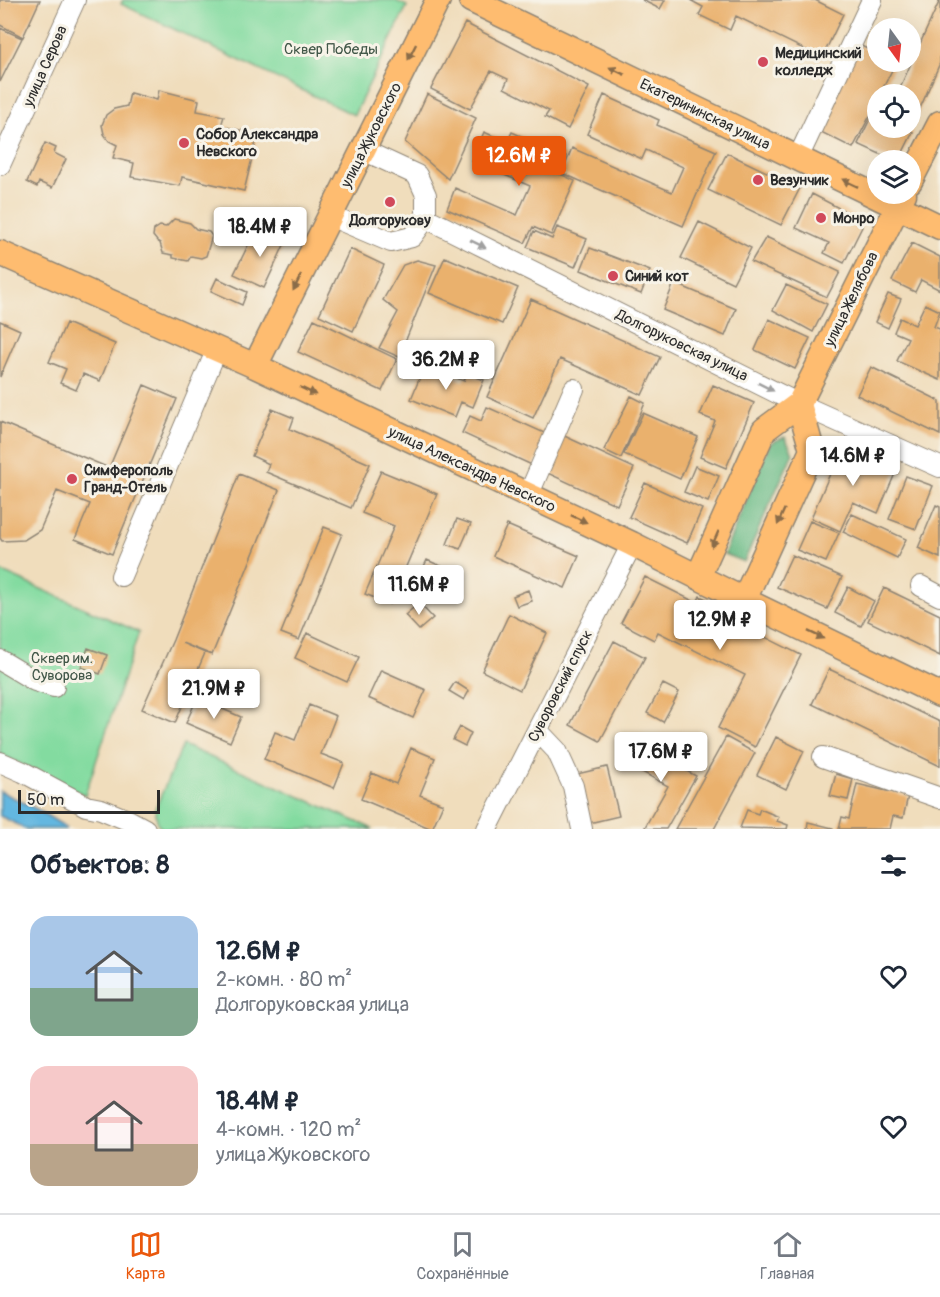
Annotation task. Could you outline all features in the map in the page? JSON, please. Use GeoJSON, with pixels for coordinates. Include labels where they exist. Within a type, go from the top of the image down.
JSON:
{"type":"FeatureCollection","features":[{"type":"Feature","properties":{"kind":"main road","name":"улица Жуковского"},"geometry":{"type":"LineString","coordinates":[[255,366],[438,0]]}},
{"type":"Feature","properties":{"kind":"main road","name":"Екатерининская улица"},"geometry":{"type":"LineString","coordinates":[[471,0],[798,158],[867,186]]}},
{"type":"Feature","properties":{"kind":"main road"},"geometry":{"type":"LineString","coordinates":[[921,160],[940,123]]}},
{"type":"Feature","properties":{"kind":"main road","name":"улица Желябова"},"geometry":{"type":"LineString","coordinates":[[698,577],[764,430],[799,404],[899,204]]}},
{"type":"Feature","properties":{"kind":"main road","name":"Екатерининская улица"},"geometry":{"type":"LineString","coordinates":[[907,204],[940,227]]}},
{"type":"Feature","properties":{"kind":"main road","name":"улица Александра Невского"},"geometry":{"type":"LineString","coordinates":[[0,253],[255,366],[632,544],[940,694]]}},
{"type":"Feature","properties":{"kind":"main road"},"geometry":{"type":"LineString","coordinates":[[744,600],[812,450],[799,404]]}},
{"type":"Feature","properties":{"kind":"street","name":"улица Серова"},"geometry":{"type":"LineString","coordinates":[[0,165],[75,0]]}},
{"type":"Feature","properties":{"kind":"street"},"geometry":{"type":"LineString","coordinates":[[798,158],[872,0]]}},
{"type":"Feature","properties":{"kind":"street"},"geometry":{"type":"LineString","coordinates":[[330,216],[391,242],[412,237],[426,218],[426,195],[417,175],[363,150]]}},
{"type":"Feature","properties":{"kind":"street","name":"Долгоруковская улица"},"geometry":{"type":"LineString","coordinates":[[426,218],[799,404],[940,467]]}},
{"type":"Feature","properties":{"kind":"street"},"geometry":{"type":"LineString","coordinates":[[121,576],[217,349]]}},
{"type":"Feature","properties":{"kind":"street"},"geometry":{"type":"LineString","coordinates":[[528,496],[574,389]]}},
{"type":"Feature","properties":{"kind":"street","name":"Суворовский спуск"},"geometry":{"type":"LineString","coordinates":[[487,829],[632,544]]}},
{"type":"Feature","properties":{"kind":"street"},"geometry":{"type":"LineString","coordinates":[[921,586],[940,596]]}},
{"type":"Feature","properties":{"kind":"street"},"geometry":{"type":"LineString","coordinates":[[0,660],[35,681],[54,687]]}},
{"type":"Feature","properties":{"kind":"street"},"geometry":{"type":"LineString","coordinates":[[538,730],[557,751],[573,786],[582,829]]}},
{"type":"Feature","properties":{"kind":"street"},"geometry":{"type":"LineString","coordinates":[[823,757],[940,798]]}},
{"type":"Feature","properties":{"kind":"street"},"geometry":{"type":"LineString","coordinates":[[0,762],[86,806],[101,809],[145,829]]}},
{"type":"Feature","properties":{"kind":"green space","name":"Сквер Победы"},"geometry":{"type":"Polygon","coordinates":[[[123,0],[394,0],[407,6],[354,115],[121,4],[123,0]]]}},
{"type":"Feature","properties":{"kind":"green space"},"geometry":{"type":"Polygon","coordinates":[[[785,437],[793,453],[744,562],[724,554],[770,443],[785,437]]]}},
{"type":"Feature","properties":{"kind":"green space","name":"Сквер им. Суворова"},"geometry":{"type":"Polygon","coordinates":[[[0,571],[139,632],[85,795],[0,754],[0,571]]]}},
{"type":"Feature","properties":{"kind":"green space"},"geometry":{"type":"Polygon","coordinates":[[[183,745],[373,829],[163,829],[158,825],[155,809],[183,745]]]}},
{"type":"Feature","properties":{"kind":"water"},"geometry":{"type":"Polygon","coordinates":[[[0,791],[67,828],[26,829],[0,816],[0,791]]]}},
{"type":"Feature","properties":{"kind":"building"},"geometry":{"type":"Polygon","coordinates":[[[0,0],[40,0],[23,37],[0,25],[0,0]]]}},
{"type":"Feature","properties":{"kind":"building"},"geometry":{"type":"Polygon","coordinates":[[[642,0],[665,0],[660,9],[642,0]]]}},
{"type":"Feature","properties":{"kind":"building"},"geometry":{"type":"Polygon","coordinates":[[[690,0],[815,0],[843,14],[822,58],[736,16],[730,30],[699,15],[703,7],[690,0]]]}},
{"type":"Feature","properties":{"kind":"building"},"geometry":{"type":"Polygon","coordinates":[[[940,0],[940,63],[921,106],[921,84],[902,84],[907,72],[921,72],[921,42],[940,0]]]}},
{"type":"Feature","properties":{"kind":"building"},"geometry":{"type":"Polygon","coordinates":[[[465,23],[589,87],[568,129],[545,117],[549,111],[504,88],[508,79],[491,71],[470,109],[431,89],[465,23]]]}},
{"type":"Feature","properties":{"kind":"building"},"geometry":{"type":"Polygon","coordinates":[[[0,28],[22,38],[0,82],[0,28]]]}},
{"type":"Feature","properties":{"kind":"building"},"geometry":{"type":"Polygon","coordinates":[[[857,44],[867,49],[867,72],[891,72],[885,84],[867,84],[867,121],[853,148],[817,130],[857,44]]]}},
{"type":"Feature","properties":{"kind":"building","name":"Собор Александра Невского"},"geometry":{"type":"Polygon","coordinates":[[[159,90],[199,100],[197,111],[224,116],[221,126],[258,134],[244,191],[182,177],[180,186],[131,177],[134,163],[113,158],[117,145],[109,141],[104,134],[102,125],[106,115],[114,109],[127,106],[130,93],[157,100],[159,90]]]}},
{"type":"Feature","properties":{"kind":"building"},"geometry":{"type":"Polygon","coordinates":[[[427,94],[476,118],[448,179],[405,142],[427,94]]]}},
{"type":"Feature","properties":{"kind":"building"},"geometry":{"type":"Polygon","coordinates":[[[604,95],[659,120],[657,125],[716,151],[683,226],[562,173],[572,148],[672,192],[683,167],[646,150],[642,159],[587,134],[604,95]]]}},
{"type":"Feature","properties":{"kind":"building"},"geometry":{"type":"Polygon","coordinates":[[[867,125],[867,138],[910,138],[904,150],[871,150],[858,144],[867,125]]]}},
{"type":"Feature","properties":{"kind":"building"},"geometry":{"type":"Polygon","coordinates":[[[484,132],[507,142],[512,132],[566,156],[558,173],[575,181],[551,235],[533,227],[525,243],[447,209],[455,188],[517,215],[530,186],[472,161],[484,132]]]}},
{"type":"Feature","properties":{"kind":"building"},"geometry":{"type":"Polygon","coordinates":[[[45,143],[56,148],[54,153],[66,159],[52,188],[39,182],[37,187],[27,182],[45,143]]]}},
{"type":"Feature","properties":{"kind":"building"},"geometry":{"type":"Polygon","coordinates":[[[727,153],[800,188],[781,225],[708,190],[727,153]]]}},
{"type":"Feature","properties":{"kind":"building"},"geometry":{"type":"Polygon","coordinates":[[[812,194],[860,219],[862,227],[844,263],[824,253],[829,243],[796,228],[812,194]]]}},
{"type":"Feature","properties":{"kind":"building"},"geometry":{"type":"Polygon","coordinates":[[[174,219],[190,223],[196,229],[209,232],[212,236],[206,256],[201,258],[191,256],[188,261],[163,253],[160,243],[153,236],[154,230],[160,226],[166,227],[174,219]]]}},
{"type":"Feature","properties":{"kind":"building"},"geometry":{"type":"Polygon","coordinates":[[[699,222],[751,248],[733,283],[681,258],[699,222]]]}},
{"type":"Feature","properties":{"kind":"building"},"geometry":{"type":"Polygon","coordinates":[[[557,227],[587,239],[575,267],[527,247],[534,231],[552,239],[557,227]]]}},
{"type":"Feature","properties":{"kind":"building"},"geometry":{"type":"Polygon","coordinates":[[[256,229],[265,234],[267,229],[278,234],[276,239],[285,243],[264,288],[234,274],[256,229]]]}},
{"type":"Feature","properties":{"kind":"building"},"geometry":{"type":"Polygon","coordinates":[[[766,237],[840,272],[827,297],[751,262],[766,237]]]}},
{"type":"Feature","properties":{"kind":"building"},"geometry":{"type":"Polygon","coordinates":[[[912,243],[940,257],[940,290],[921,280],[915,292],[892,281],[912,243]]]}},
{"type":"Feature","properties":{"kind":"building"},"geometry":{"type":"Polygon","coordinates":[[[590,248],[650,271],[641,294],[581,270],[590,248]]]}},
{"type":"Feature","properties":{"kind":"building"},"geometry":{"type":"Polygon","coordinates":[[[350,249],[384,265],[353,331],[319,315],[350,249]]]}},
{"type":"Feature","properties":{"kind":"building"},"geometry":{"type":"Polygon","coordinates":[[[445,257],[518,288],[502,324],[429,293],[445,257]]]}},
{"type":"Feature","properties":{"kind":"building"},"geometry":{"type":"Polygon","coordinates":[[[417,260],[436,265],[399,357],[379,348],[398,312],[383,300],[403,265],[417,260]]]}},
{"type":"Feature","properties":{"kind":"building"},"geometry":{"type":"Polygon","coordinates":[[[217,278],[247,292],[242,305],[211,291],[217,278]]]}},
{"type":"Feature","properties":{"kind":"building"},"geometry":{"type":"Polygon","coordinates":[[[674,283],[736,309],[725,336],[663,310],[674,283]]]}},
{"type":"Feature","properties":{"kind":"building"},"geometry":{"type":"Polygon","coordinates":[[[786,285],[827,304],[813,332],[773,310],[786,285]]]}},
{"type":"Feature","properties":{"kind":"building"},"geometry":{"type":"Polygon","coordinates":[[[888,294],[901,299],[888,328],[875,322],[888,294]]]}},
{"type":"Feature","properties":{"kind":"building"},"geometry":{"type":"Polygon","coordinates":[[[531,299],[660,357],[642,395],[560,359],[533,418],[487,397],[531,299]]]}},
{"type":"Feature","properties":{"kind":"building"},"geometry":{"type":"Polygon","coordinates":[[[925,304],[940,311],[934,327],[940,329],[940,380],[897,361],[908,338],[894,332],[900,318],[915,325],[925,304]]]}},
{"type":"Feature","properties":{"kind":"building"},"geometry":{"type":"Polygon","coordinates":[[[314,319],[397,359],[382,391],[298,352],[314,319]]]}},
{"type":"Feature","properties":{"kind":"building"},"geometry":{"type":"Polygon","coordinates":[[[769,319],[810,338],[795,369],[755,350],[769,319]]]}},
{"type":"Feature","properties":{"kind":"building"},"geometry":{"type":"Polygon","coordinates":[[[0,321],[20,330],[0,377],[0,321]]]}},
{"type":"Feature","properties":{"kind":"building"},"geometry":{"type":"Polygon","coordinates":[[[66,323],[115,344],[100,381],[83,374],[76,390],[60,383],[66,369],[49,362],[66,323]]]}},
{"type":"Feature","properties":{"kind":"building"},"geometry":{"type":"Polygon","coordinates":[[[425,365],[464,381],[467,373],[484,380],[473,407],[461,402],[455,417],[411,399],[425,365]]]}},
{"type":"Feature","properties":{"kind":"building"},"geometry":{"type":"Polygon","coordinates":[[[871,367],[940,401],[940,435],[857,395],[871,367]]]}},
{"type":"Feature","properties":{"kind":"building","name":"Симферополь Гранд-Отель"},"geometry":{"type":"Polygon","coordinates":[[[144,385],[177,399],[112,554],[75,539],[90,504],[57,491],[40,530],[24,540],[2,541],[0,538],[0,422],[109,468],[144,385]]]}},
{"type":"Feature","properties":{"kind":"building"},"geometry":{"type":"Polygon","coordinates":[[[713,385],[754,403],[726,468],[700,457],[715,421],[700,415],[713,385]]]}},
{"type":"Feature","properties":{"kind":"building"},"geometry":{"type":"Polygon","coordinates":[[[631,396],[645,403],[621,458],[604,450],[631,396]]]}},
{"type":"Feature","properties":{"kind":"building"},"geometry":{"type":"Polygon","coordinates":[[[487,407],[549,435],[534,466],[462,433],[470,416],[481,421],[487,407]]]}},
{"type":"Feature","properties":{"kind":"building"},"geometry":{"type":"Polygon","coordinates":[[[272,409],[294,418],[290,429],[370,464],[351,508],[266,472],[269,464],[252,456],[272,409]]]}},
{"type":"Feature","properties":{"kind":"building"},"geometry":{"type":"Polygon","coordinates":[[[643,413],[698,437],[680,479],[624,454],[643,413]]]}},
{"type":"Feature","properties":{"kind":"building"},"geometry":{"type":"Polygon","coordinates":[[[560,434],[634,468],[617,505],[543,471],[560,434]]]}},
{"type":"Feature","properties":{"kind":"building"},"geometry":{"type":"Polygon","coordinates":[[[842,446],[897,469],[878,513],[853,502],[840,531],[811,518],[842,446]]]}},
{"type":"Feature","properties":{"kind":"building"},"geometry":{"type":"Polygon","coordinates":[[[695,466],[719,476],[708,502],[684,492],[695,466]]]}},
{"type":"Feature","properties":{"kind":"building"},"geometry":{"type":"Polygon","coordinates":[[[381,471],[437,494],[390,604],[365,594],[394,526],[362,513],[381,471]]]}},
{"type":"Feature","properties":{"kind":"building"},"geometry":{"type":"Polygon","coordinates":[[[239,474],[279,490],[212,655],[182,643],[205,653],[175,723],[142,709],[173,640],[239,474]]]}},
{"type":"Feature","properties":{"kind":"building"},"geometry":{"type":"Polygon","coordinates":[[[906,476],[933,486],[916,529],[889,519],[906,476]]]}},
{"type":"Feature","properties":{"kind":"building"},"geometry":{"type":"Polygon","coordinates":[[[645,483],[702,509],[687,543],[629,517],[645,483]]]}},
{"type":"Feature","properties":{"kind":"building"},"geometry":{"type":"Polygon","coordinates":[[[936,505],[940,507],[940,558],[918,548],[936,505]]]}},
{"type":"Feature","properties":{"kind":"building"},"geometry":{"type":"Polygon","coordinates":[[[852,514],[906,539],[897,558],[843,532],[852,514]]]}},
{"type":"Feature","properties":{"kind":"building"},"geometry":{"type":"Polygon","coordinates":[[[457,519],[471,524],[460,549],[447,544],[457,519]]]}},
{"type":"Feature","properties":{"kind":"building"},"geometry":{"type":"Polygon","coordinates":[[[810,521],[839,533],[826,562],[797,550],[810,521]]]}},
{"type":"Feature","properties":{"kind":"building"},"geometry":{"type":"Polygon","coordinates":[[[507,525],[579,556],[565,588],[493,556],[507,525]]]}},
{"type":"Feature","properties":{"kind":"building"},"geometry":{"type":"Polygon","coordinates":[[[324,527],[342,534],[299,640],[281,633],[324,527]]]}},
{"type":"Feature","properties":{"kind":"building"},"geometry":{"type":"Polygon","coordinates":[[[792,555],[842,577],[827,609],[777,587],[792,555]]]}},
{"type":"Feature","properties":{"kind":"building"},"geometry":{"type":"Polygon","coordinates":[[[427,560],[459,574],[453,587],[421,573],[427,560]]]}},
{"type":"Feature","properties":{"kind":"building"},"geometry":{"type":"Polygon","coordinates":[[[645,577],[697,603],[700,596],[749,620],[745,627],[801,655],[755,747],[718,728],[745,675],[658,632],[654,640],[621,623],[645,577]]]}},
{"type":"Feature","properties":{"kind":"building"},"geometry":{"type":"Polygon","coordinates":[[[848,587],[874,601],[861,626],[835,613],[848,587]]]}},
{"type":"Feature","properties":{"kind":"building"},"geometry":{"type":"Polygon","coordinates":[[[884,588],[940,615],[940,656],[868,621],[884,588]]]}},
{"type":"Feature","properties":{"kind":"building"},"geometry":{"type":"Polygon","coordinates":[[[528,590],[532,601],[517,606],[513,596],[528,590]]]}},
{"type":"Feature","properties":{"kind":"building"},"geometry":{"type":"Polygon","coordinates":[[[419,603],[433,618],[419,630],[405,615],[419,603]]]}},
{"type":"Feature","properties":{"kind":"building"},"geometry":{"type":"Polygon","coordinates":[[[509,614],[547,633],[520,690],[482,671],[509,614]]]}},
{"type":"Feature","properties":{"kind":"building"},"geometry":{"type":"Polygon","coordinates":[[[307,633],[359,657],[347,682],[295,658],[307,633]]]}},
{"type":"Feature","properties":{"kind":"building"},"geometry":{"type":"Polygon","coordinates":[[[614,641],[645,657],[600,741],[570,725],[614,641]]]}},
{"type":"Feature","properties":{"kind":"building"},"geometry":{"type":"Polygon","coordinates":[[[88,648],[107,655],[100,674],[81,667],[88,648]]]}},
{"type":"Feature","properties":{"kind":"building"},"geometry":{"type":"Polygon","coordinates":[[[829,669],[940,722],[940,766],[812,704],[829,669]]]}},
{"type":"Feature","properties":{"kind":"building"},"geometry":{"type":"Polygon","coordinates":[[[381,670],[426,690],[413,718],[368,698],[381,670]]]}},
{"type":"Feature","properties":{"kind":"building"},"geometry":{"type":"Polygon","coordinates":[[[455,682],[469,691],[464,700],[449,691],[455,682]]]}},
{"type":"Feature","properties":{"kind":"building"},"geometry":{"type":"Polygon","coordinates":[[[663,684],[679,692],[663,722],[647,713],[663,684]]]}},
{"type":"Feature","properties":{"kind":"building"},"geometry":{"type":"Polygon","coordinates":[[[197,698],[241,717],[230,742],[186,723],[197,698]]]}},
{"type":"Feature","properties":{"kind":"building"},"geometry":{"type":"Polygon","coordinates":[[[309,705],[336,716],[321,754],[344,763],[334,788],[264,759],[275,732],[295,740],[309,705]]]}},
{"type":"Feature","properties":{"kind":"building"},"geometry":{"type":"Polygon","coordinates":[[[460,727],[471,733],[465,746],[453,740],[460,727]]]}},
{"type":"Feature","properties":{"kind":"building"},"geometry":{"type":"Polygon","coordinates":[[[726,737],[755,753],[714,829],[675,829],[726,737]]]}},
{"type":"Feature","properties":{"kind":"building"},"geometry":{"type":"Polygon","coordinates":[[[776,737],[804,751],[786,789],[757,775],[776,737]]]}},
{"type":"Feature","properties":{"kind":"building"},"geometry":{"type":"Polygon","coordinates":[[[633,742],[696,776],[666,829],[645,827],[668,786],[622,761],[633,742]]]}},
{"type":"Feature","properties":{"kind":"building"},"geometry":{"type":"Polygon","coordinates":[[[411,748],[435,758],[420,795],[443,804],[432,829],[361,799],[372,773],[396,784],[411,748]]]}},
{"type":"Feature","properties":{"kind":"building"},"geometry":{"type":"Polygon","coordinates":[[[607,767],[619,816],[589,823],[577,774],[607,767]]]}},
{"type":"Feature","properties":{"kind":"building"},"geometry":{"type":"Polygon","coordinates":[[[836,774],[853,779],[848,800],[830,796],[836,774]]]}},
{"type":"Feature","properties":{"kind":"building"},"geometry":{"type":"Polygon","coordinates":[[[857,784],[908,796],[903,818],[893,816],[890,829],[839,829],[842,817],[849,819],[857,784]]]}},
{"type":"Feature","properties":{"kind":"building"},"geometry":{"type":"Polygon","coordinates":[[[760,809],[779,817],[777,821],[788,825],[787,829],[740,828],[747,810],[758,814],[760,809]]]}},
{"type":"Feature","properties":{"kind":"building"},"geometry":{"type":"Polygon","coordinates":[[[808,822],[833,828],[833,829],[807,829],[808,822]]]}},
{"type":"Feature","properties":{"kind":"place","name":"Медицинский колледж"},"geometry":{"type":"Point","coordinates":[763,62]}},
{"type":"Feature","properties":{"kind":"place","name":"Собор Александра Невского"},"geometry":{"type":"Point","coordinates":[184,143]}},
{"type":"Feature","properties":{"kind":"place","name":"Везунчик"},"geometry":{"type":"Point","coordinates":[758,180]}},
{"type":"Feature","properties":{"kind":"place","name":"Долгорукову"},"geometry":{"type":"Point","coordinates":[390,202]}},
{"type":"Feature","properties":{"kind":"place","name":"Монро"},"geometry":{"type":"Point","coordinates":[821,218]}},
{"type":"Feature","properties":{"kind":"place","name":"Синий кот"},"geometry":{"type":"Point","coordinates":[613,276]}},
{"type":"Feature","properties":{"kind":"place","name":"Симферополь Гранд-Отель"},"geometry":{"type":"Point","coordinates":[72,479]}}]}
